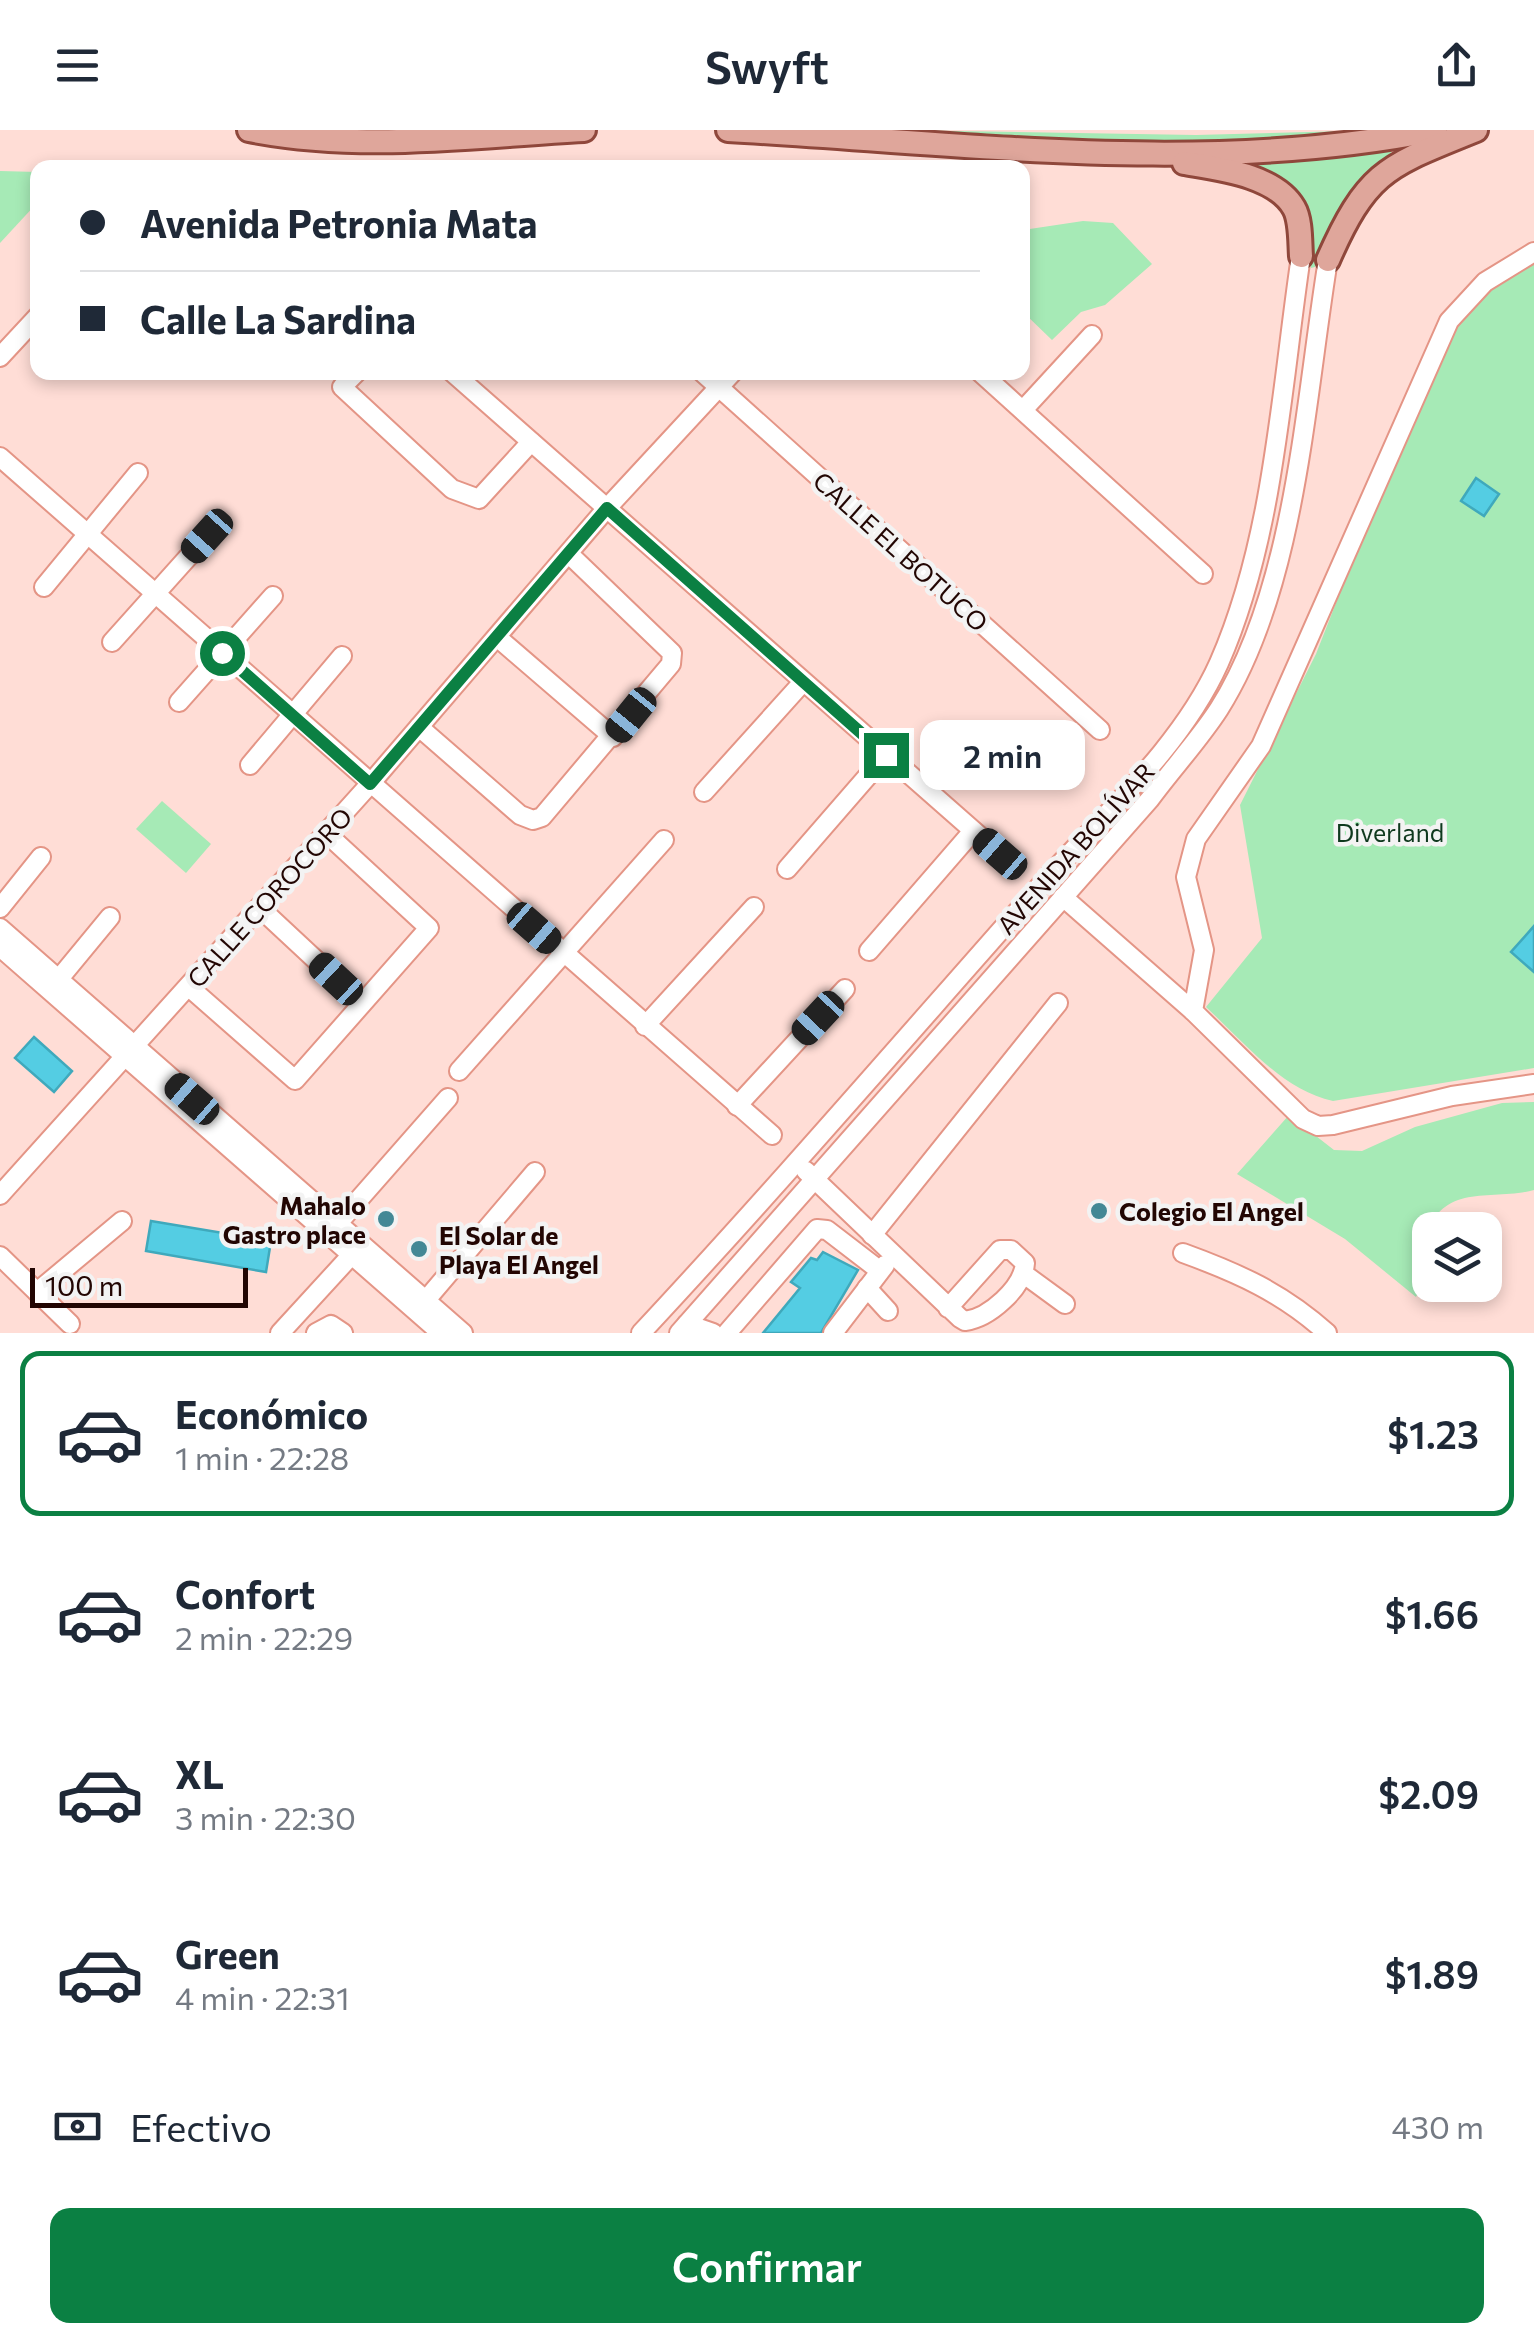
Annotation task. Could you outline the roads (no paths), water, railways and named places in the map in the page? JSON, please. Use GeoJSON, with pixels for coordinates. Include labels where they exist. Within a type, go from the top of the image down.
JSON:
{"type":"FeatureCollection","features":[{"type":"Feature","properties":{"kind":"main road"},"geometry":{"type":"LineString","coordinates":[[249,130],[304,141],[385,145],[584,130]]}},
{"type":"Feature","properties":{"kind":"main road"},"geometry":{"type":"LineString","coordinates":[[394,130],[439,140]]}},
{"type":"Feature","properties":{"kind":"main road"},"geometry":{"type":"LineString","coordinates":[[728,130],[1106,153],[1259,153],[1435,130]]}},
{"type":"Feature","properties":{"kind":"main road"},"geometry":{"type":"LineString","coordinates":[[1328,260],[1365,187],[1406,158],[1476,130]]}},
{"type":"Feature","properties":{"kind":"main road"},"geometry":{"type":"LineString","coordinates":[[1106,153],[1234,173],[1280,191],[1296,211],[1301,256]]}},
{"type":"Feature","properties":{"kind":"street"},"geometry":{"type":"LineString","coordinates":[[1193,1011],[1204,950],[1186,877],[1196,839],[1261,746],[1449,321],[1485,282],[1534,252]]}},
{"type":"Feature","properties":{"kind":"street","name":"AVENIDA BOLÍVAR"},"geometry":{"type":"LineString","coordinates":[[641,1333],[800,1163],[1155,758],[1217,668],[1236,622],[1261,522],[1301,256]]}},
{"type":"Feature","properties":{"kind":"street","name":"AVENIDA BOLÍVAR"},"geometry":{"type":"LineString","coordinates":[[683,1328],[1150,799],[1219,708],[1266,610],[1285,532],[1328,260]]}},
{"type":"Feature","properties":{"kind":"street"},"geometry":{"type":"LineString","coordinates":[[0,357],[30,325]]}},
{"type":"Feature","properties":{"kind":"street"},"geometry":{"type":"LineString","coordinates":[[1024,410],[1092,335]]}},
{"type":"Feature","properties":{"kind":"street"},"geometry":{"type":"LineString","coordinates":[[349,380],[342,387],[452,489],[468,498],[479,498],[531,442]]}},
{"type":"Feature","properties":{"kind":"street"},"geometry":{"type":"LineString","coordinates":[[461,380],[1000,854]]}},
{"type":"Feature","properties":{"kind":"street","name":"CALLE EL BOTUCO"},"geometry":{"type":"LineString","coordinates":[[710,380],[1100,730]]}},
{"type":"Feature","properties":{"kind":"street","name":"CALLE COROCORO"},"geometry":{"type":"LineString","coordinates":[[0,1194],[326,834],[607,508],[726,380]]}},
{"type":"Feature","properties":{"kind":"street"},"geometry":{"type":"LineString","coordinates":[[989,380],[1203,574]]}},
{"type":"Feature","properties":{"kind":"street"},"geometry":{"type":"LineString","coordinates":[[0,457],[772,1136]]}},
{"type":"Feature","properties":{"kind":"street"},"geometry":{"type":"LineString","coordinates":[[44,586],[138,474]]}},
{"type":"Feature","properties":{"kind":"street"},"geometry":{"type":"LineString","coordinates":[[112,642],[207,536]]}},
{"type":"Feature","properties":{"kind":"street"},"geometry":{"type":"LineString","coordinates":[[419,727],[520,815],[533,820],[542,817],[613,737],[670,664],[672,653],[569,554]]}},
{"type":"Feature","properties":{"kind":"street"},"geometry":{"type":"LineString","coordinates":[[179,702],[273,596]]}},
{"type":"Feature","properties":{"kind":"street"},"geometry":{"type":"LineString","coordinates":[[498,638],[613,737]]}},
{"type":"Feature","properties":{"kind":"street"},"geometry":{"type":"LineString","coordinates":[[250,766],[342,656]]}},
{"type":"Feature","properties":{"kind":"street"},"geometry":{"type":"LineString","coordinates":[[704,792],[803,682]]}},
{"type":"Feature","properties":{"kind":"street"},"geometry":{"type":"LineString","coordinates":[[787,870],[886,755]]}},
{"type":"Feature","properties":{"kind":"street"},"geometry":{"type":"LineString","coordinates":[[870,951],[973,831]]}},
{"type":"Feature","properties":{"kind":"street"},"geometry":{"type":"LineString","coordinates":[[189,987],[295,1080],[429,928],[326,834]]}},
{"type":"Feature","properties":{"kind":"street"},"geometry":{"type":"LineString","coordinates":[[460,1071],[561,952],[664,840]]}},
{"type":"Feature","properties":{"kind":"street"},"geometry":{"type":"LineString","coordinates":[[0,908],[41,857]]}},
{"type":"Feature","properties":{"kind":"street"},"geometry":{"type":"LineString","coordinates":[[1063,897],[1193,1011],[1303,1119],[1318,1126],[1452,1096],[1534,1084]]}},
{"type":"Feature","properties":{"kind":"street"},"geometry":{"type":"LineString","coordinates":[[644,1026],[754,907]]}},
{"type":"Feature","properties":{"kind":"street"},"geometry":{"type":"LineString","coordinates":[[260,908],[362,1003]]}},
{"type":"Feature","properties":{"kind":"street"},"geometry":{"type":"LineString","coordinates":[[58,980],[110,917]]}},
{"type":"Feature","properties":{"kind":"street"},"geometry":{"type":"LineString","coordinates":[[0,928],[58,980],[129,1054]]}},
{"type":"Feature","properties":{"kind":"street"},"geometry":{"type":"LineString","coordinates":[[1,949],[421,1306],[463,1333]]}},
{"type":"Feature","properties":{"kind":"street"},"geometry":{"type":"LineString","coordinates":[[737,1106],[845,989]]}},
{"type":"Feature","properties":{"kind":"street"},"geometry":{"type":"LineString","coordinates":[[872,1236],[1058,1003]]}},
{"type":"Feature","properties":{"kind":"street"},"geometry":{"type":"LineString","coordinates":[[332,1229],[448,1098]]}},
{"type":"Feature","properties":{"kind":"street"},"geometry":{"type":"LineString","coordinates":[[800,1163],[872,1236],[886,1264]]}},
{"type":"Feature","properties":{"kind":"street"},"geometry":{"type":"LineString","coordinates":[[421,1306],[535,1172]]}},
{"type":"Feature","properties":{"kind":"street"},"geometry":{"type":"LineString","coordinates":[[37,1292],[122,1221]]}},
{"type":"Feature","properties":{"kind":"street"},"geometry":{"type":"LineString","coordinates":[[726,1333],[817,1229],[827,1230],[886,1264],[964,1321],[976,1320],[1024,1274],[1025,1263],[1006,1248],[1000,1250],[948,1308]]}},
{"type":"Feature","properties":{"kind":"street"},"geometry":{"type":"LineString","coordinates":[[280,1333],[356,1250]]}},
{"type":"Feature","properties":{"kind":"street"},"geometry":{"type":"LineString","coordinates":[[1183,1252],[1252,1278],[1294,1304],[1326,1333]]}},
{"type":"Feature","properties":{"kind":"street"},"geometry":{"type":"LineString","coordinates":[[0,1256],[70,1324]]}},
{"type":"Feature","properties":{"kind":"street"},"geometry":{"type":"LineString","coordinates":[[844,1329],[886,1264]]}},
{"type":"Feature","properties":{"kind":"street"},"geometry":{"type":"LineString","coordinates":[[1024,1274],[1065,1304]]}},
{"type":"Feature","properties":{"kind":"street"},"geometry":{"type":"LineString","coordinates":[[867,1288],[888,1311]]}},
{"type":"Feature","properties":{"kind":"street"},"geometry":{"type":"LineString","coordinates":[[421,1306],[441,1333]]}},
{"type":"Feature","properties":{"kind":"street"},"geometry":{"type":"LineString","coordinates":[[316,1333],[332,1325],[343,1333]]}},
{"type":"Feature","properties":{"kind":"street"},"geometry":{"type":"LineString","coordinates":[[683,1328],[713,1333]]}},
{"type":"Feature","properties":{"kind":"place","name":"Colegio El Angel"},"geometry":{"type":"Point","coordinates":[1099,1211]}},
{"type":"Feature","properties":{"kind":"place","name":"Mahalo Gastro place"},"geometry":{"type":"Point","coordinates":[386,1219]}},
{"type":"Feature","properties":{"kind":"place","name":"El Solar de Playa El Angel"},"geometry":{"type":"Point","coordinates":[419,1249]}},
{"type":"Feature","properties":{"kind":"park label","name":"Diverland"},"geometry":{"type":"Point","coordinates":[1390,832]}}]}
